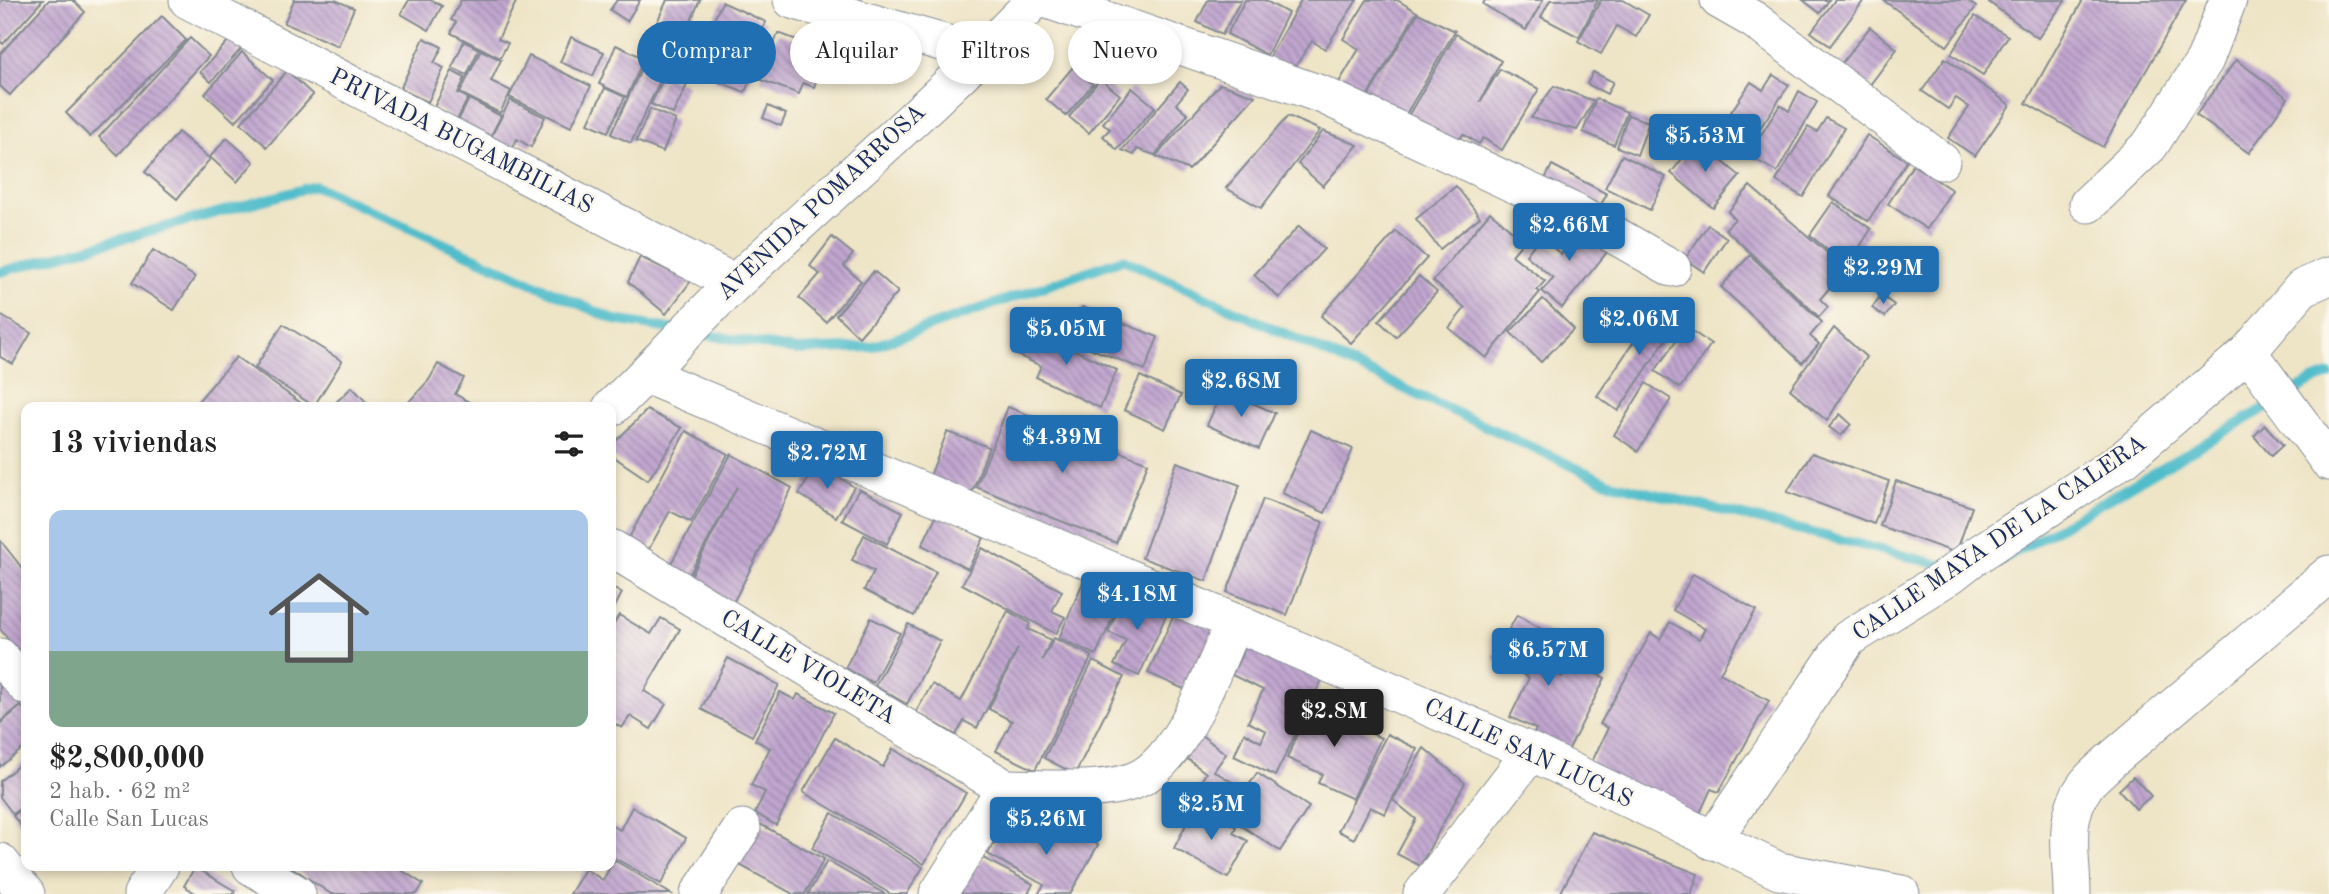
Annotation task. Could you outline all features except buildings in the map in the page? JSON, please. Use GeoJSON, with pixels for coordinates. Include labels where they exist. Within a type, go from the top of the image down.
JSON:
{"type":"FeatureCollection","features":[{"type":"Feature","properties":{"kind":"street","name":"PRIVADA BUGAMBILIAS"},"geometry":{"type":"LineString","coordinates":[[188,0],[729,289]]}},
{"type":"Feature","properties":{"kind":"street"},"geometry":{"type":"LineString","coordinates":[[792,0],[936,41]]}},
{"type":"Feature","properties":{"kind":"street","name":"AVENIDA POMARROSA"},"geometry":{"type":"LineString","coordinates":[[1015,21],[1035,0]]}},
{"type":"Feature","properties":{"kind":"street"},"geometry":{"type":"LineString","coordinates":[[1048,0],[1323,94],[1574,212],[1672,268]]}},
{"type":"Feature","properties":{"kind":"street"},"geometry":{"type":"LineString","coordinates":[[1718,0],[1760,10],[1941,161]]}},
{"type":"Feature","properties":{"kind":"street"},"geometry":{"type":"LineString","coordinates":[[2088,204],[2150,145],[2205,60],[2228,0]]}},
{"type":"Feature","properties":{"kind":"street","name":"AVENIDA POMARROSA"},"geometry":{"type":"LineString","coordinates":[[616,403],[729,289],[951,84]]}},
{"type":"Feature","properties":{"kind":"street","name":"CALLE MAYA DE LA CALERA"},"geometry":{"type":"LineString","coordinates":[[1713,841],[1848,639],[1949,576],[2125,458],[2248,352],[2302,288],[2329,276]]}},
{"type":"Feature","properties":{"kind":"street"},"geometry":{"type":"LineString","coordinates":[[2248,352],[2329,462]]}},
{"type":"Feature","properties":{"kind":"street","name":"CALLE SAN LUCAS"},"geometry":{"type":"LineString","coordinates":[[646,375],[1234,622],[1531,752],[1713,841],[1775,883],[1901,894]]}},
{"type":"Feature","properties":{"kind":"street","name":"CALLE VIOLETA"},"geometry":{"type":"LineString","coordinates":[[616,551],[1005,788]]}},
{"type":"Feature","properties":{"kind":"street"},"geometry":{"type":"LineString","coordinates":[[2072,894],[2068,836],[2071,813],[2085,786],[2109,762],[2329,574]]}},
{"type":"Feature","properties":{"kind":"street"},"geometry":{"type":"LineString","coordinates":[[937,894],[1005,788],[1106,787],[1139,779],[1166,757],[1184,730],[1234,622]]}},
{"type":"Feature","properties":{"kind":"street"},"geometry":{"type":"LineString","coordinates":[[0,657],[21,680]]}},
{"type":"Feature","properties":{"kind":"street"},"geometry":{"type":"LineString","coordinates":[[1422,894],[1531,752]]}},
{"type":"Feature","properties":{"kind":"street"},"geometry":{"type":"LineString","coordinates":[[699,894],[742,828]]}},
{"type":"Feature","properties":{"kind":"street"},"geometry":{"type":"LineString","coordinates":[[0,862],[26,894]]}},
{"type":"Feature","properties":{"kind":"street"},"geometry":{"type":"LineString","coordinates":[[142,894],[157,871]]}},
{"type":"Feature","properties":{"kind":"street"},"geometry":{"type":"LineString","coordinates":[[259,871],[297,894]]}},
{"type":"Feature","properties":{"kind":"waterway"},"geometry":{"type":"LineString","coordinates":[[0,272],[315,186],[615,320],[677,330]]}},
{"type":"Feature","properties":{"kind":"waterway"},"geometry":{"type":"LineString","coordinates":[[696,333],[796,350],[871,347],[1123,259],[1607,482],[1946,566]]}},
{"type":"Feature","properties":{"kind":"waterway"},"geometry":{"type":"LineString","coordinates":[[2006,558],[2310,382],[2329,375]]}}]}
